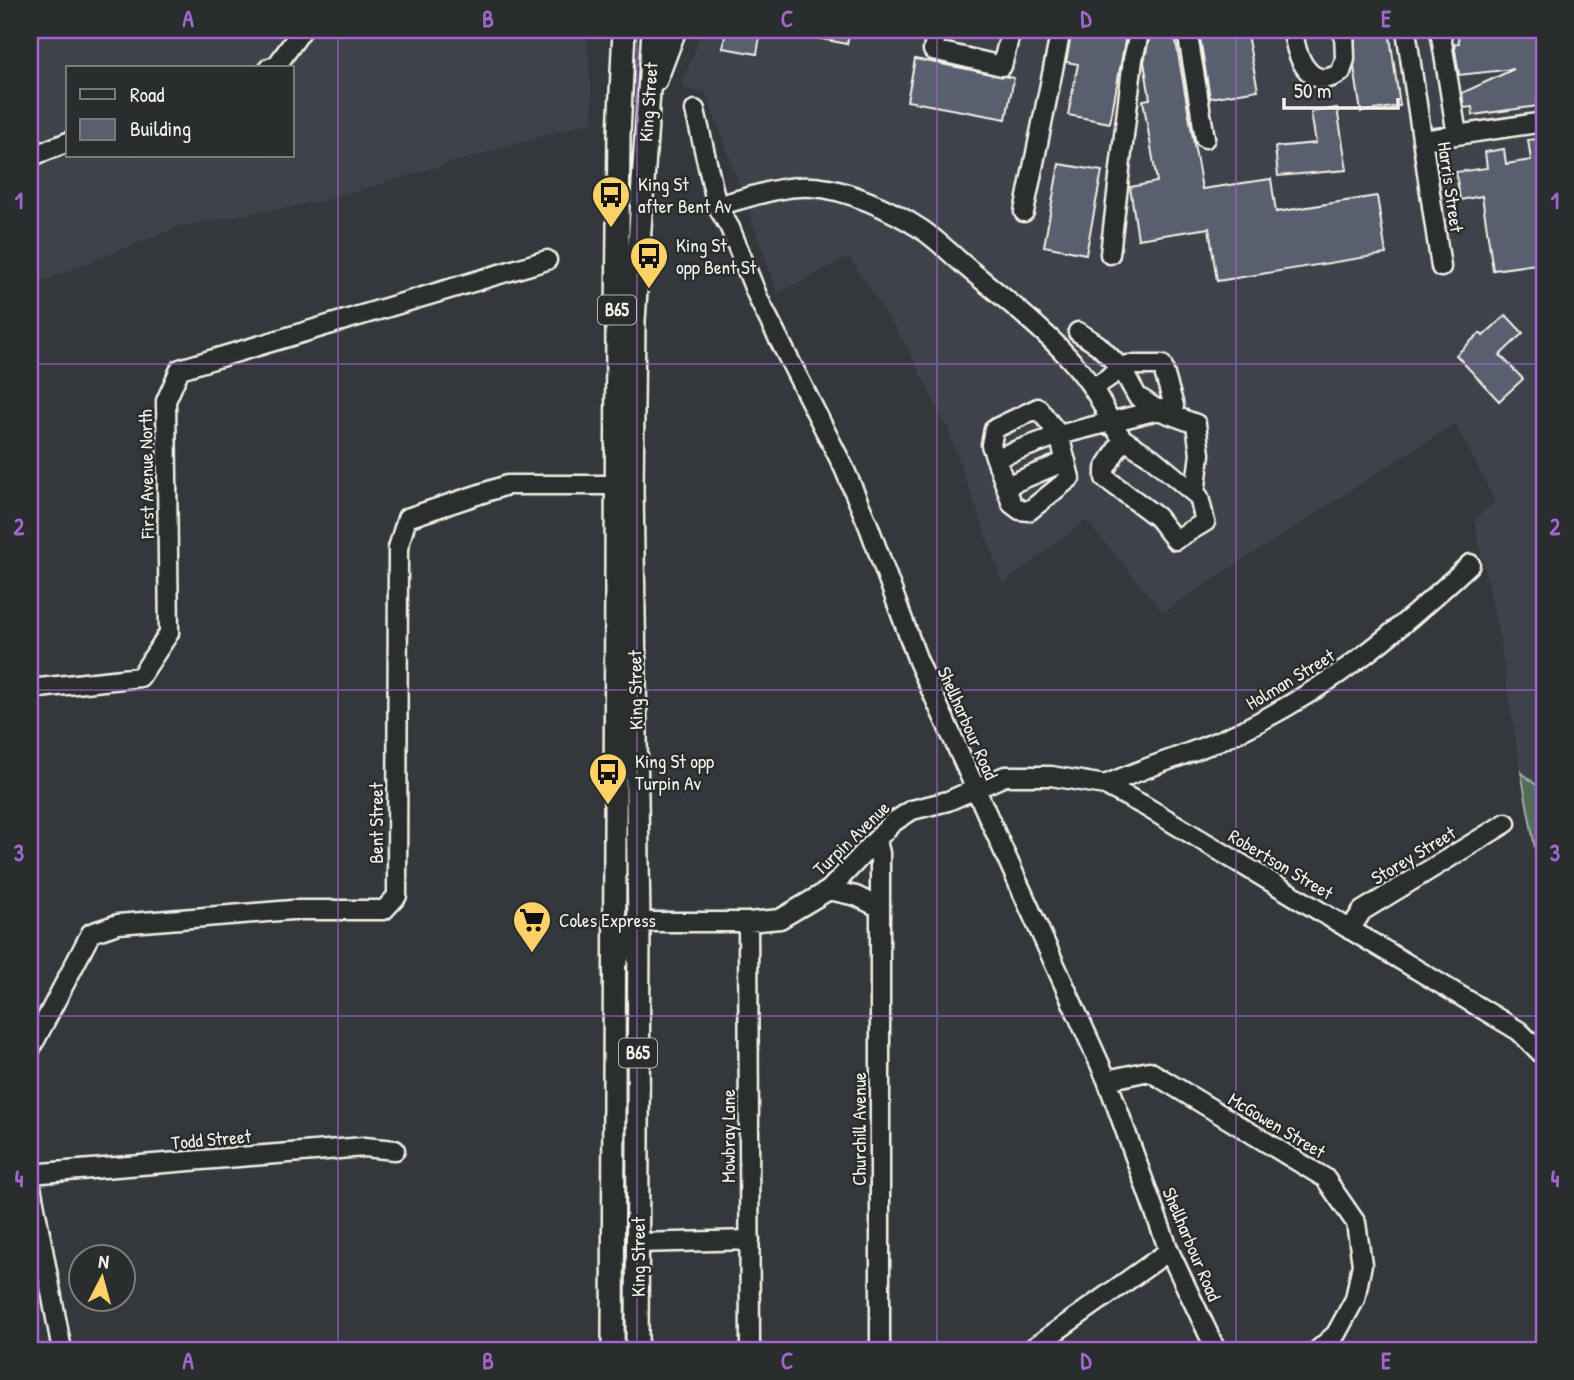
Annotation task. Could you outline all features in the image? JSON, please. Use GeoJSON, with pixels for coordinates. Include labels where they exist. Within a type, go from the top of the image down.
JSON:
{"type":"FeatureCollection","features":[{"type":"Feature","properties":{"kind":"main road","name":"King Street"},"geometry":{"type":"LineString","coordinates":[[613,1350],[617,964],[616,485],[619,134],[624,30]]}},
{"type":"Feature","properties":{"kind":"main road","name":"King Street"},"geometry":{"type":"LineString","coordinates":[[635,1348],[646,1243],[632,489],[634,321],[653,30]]}},
{"type":"Feature","properties":{"kind":"main road"},"geometry":{"type":"LineString","coordinates":[[647,103],[675,30]]}},
{"type":"Feature","properties":{"kind":"street"},"geometry":{"type":"LineString","coordinates":[[274,66],[302,30]]}},
{"type":"Feature","properties":{"kind":"street"},"geometry":{"type":"LineString","coordinates":[[937,30],[933,50],[1002,65],[1011,30]]}},
{"type":"Feature","properties":{"kind":"street"},"geometry":{"type":"LineString","coordinates":[[1024,212],[1061,30]]}},
{"type":"Feature","properties":{"kind":"street"},"geometry":{"type":"LineString","coordinates":[[1111,254],[1133,58],[1140,30]]}},
{"type":"Feature","properties":{"kind":"street"},"geometry":{"type":"LineString","coordinates":[[1187,30],[1205,138]]}},
{"type":"Feature","properties":{"kind":"street"},"geometry":{"type":"LineString","coordinates":[[1293,30],[1303,67],[1312,76],[1322,78],[1341,72],[1345,59],[1343,30]]}},
{"type":"Feature","properties":{"kind":"street","name":"Harris Street"},"geometry":{"type":"LineString","coordinates":[[1406,30],[1441,267]]}},
{"type":"Feature","properties":{"kind":"street"},"geometry":{"type":"LineString","coordinates":[[1440,30],[1457,135]]}},
{"type":"Feature","properties":{"kind":"street","name":"Shellharbour Road"},"geometry":{"type":"LineString","coordinates":[[695,110],[718,206],[734,236],[753,289],[844,468],[869,527],[918,661],[1107,1080],[1169,1251],[1216,1350]]}},
{"type":"Feature","properties":{"kind":"street"},"geometry":{"type":"LineString","coordinates":[[1423,140],[1544,121]]}},
{"type":"Feature","properties":{"kind":"street"},"geometry":{"type":"LineString","coordinates":[[30,157],[66,143]]}},
{"type":"Feature","properties":{"kind":"street"},"geometry":{"type":"LineString","coordinates":[[718,206],[772,192],[813,187],[842,194],[922,229],[1032,322],[1093,388],[1110,422],[1123,439],[1152,458],[1199,497],[1205,522],[1175,540],[1157,517],[1105,478],[1105,468],[1123,439]]}},
{"type":"Feature","properties":{"kind":"street","name":"First Avenue North"},"geometry":{"type":"LineString","coordinates":[[30,689],[140,677],[169,633],[166,401],[180,369],[547,260]]}},
{"type":"Feature","properties":{"kind":"street"},"geometry":{"type":"LineString","coordinates":[[1078,332],[1098,345],[1122,369],[1137,396],[1158,410],[1196,424],[1200,454],[1195,494]]}},
{"type":"Feature","properties":{"kind":"street"},"geometry":{"type":"LineString","coordinates":[[996,458],[1059,435],[1174,406],[1162,365],[1127,365],[1093,388]]}},
{"type":"Feature","properties":{"kind":"street"},"geometry":{"type":"LineString","coordinates":[[1038,408],[1059,435],[1070,478],[1030,511],[1020,510],[1012,503],[996,458],[991,445],[994,429],[1038,408]]}},
{"type":"Feature","properties":{"kind":"street"},"geometry":{"type":"LineString","coordinates":[[1006,486],[1066,461]]}},
{"type":"Feature","properties":{"kind":"street","name":"Bent Street"},"geometry":{"type":"LineString","coordinates":[[30,1050],[91,933],[131,923],[292,910],[384,910],[397,896],[398,548],[407,518],[507,485],[616,485]]}},
{"type":"Feature","properties":{"kind":"street","name":"Holman Street"},"geometry":{"type":"LineString","coordinates":[[1105,785],[1242,731],[1321,689],[1400,629],[1470,565]]}},
{"type":"Feature","properties":{"kind":"street","name":"Robertson Street"},"geometry":{"type":"LineString","coordinates":[[975,789],[1005,776],[1051,776],[1105,785],[1519,1031],[1544,1056]]}},
{"type":"Feature","properties":{"kind":"street","name":"Turpin Avenue"},"geometry":{"type":"LineString","coordinates":[[639,922],[748,922],[780,919],[828,890],[892,823],[912,810],[948,801],[975,789]]}},
{"type":"Feature","properties":{"kind":"street","name":"Storey Street"},"geometry":{"type":"LineString","coordinates":[[1350,930],[1362,911],[1506,823]]}},
{"type":"Feature","properties":{"kind":"street","name":"Churchill Avenue"},"geometry":{"type":"LineString","coordinates":[[877,841],[880,908],[880,1350]]}},
{"type":"Feature","properties":{"kind":"street"},"geometry":{"type":"LineString","coordinates":[[828,890],[856,895],[880,908]]}},
{"type":"Feature","properties":{"kind":"street"},"geometry":{"type":"LineString","coordinates":[[617,964],[626,938],[639,922]]}},
{"type":"Feature","properties":{"kind":"street","name":"Mowbray Lane"},"geometry":{"type":"LineString","coordinates":[[748,922],[750,1350]]}},
{"type":"Feature","properties":{"kind":"street","name":"McGowen Street"},"geometry":{"type":"LineString","coordinates":[[1107,1080],[1149,1071],[1325,1178],[1356,1223],[1362,1264],[1355,1299],[1336,1334],[1318,1350]]}},
{"type":"Feature","properties":{"kind":"street","name":"Todd Street"},"geometry":{"type":"LineString","coordinates":[[30,1174],[364,1147],[395,1150]]}},
{"type":"Feature","properties":{"kind":"street"},"geometry":{"type":"LineString","coordinates":[[30,1181],[62,1350]]}},
{"type":"Feature","properties":{"kind":"street"},"geometry":{"type":"LineString","coordinates":[[646,1243],[750,1240]]}},
{"type":"Feature","properties":{"kind":"street"},"geometry":{"type":"LineString","coordinates":[[1030,1350],[1169,1251]]}},
{"type":"Feature","properties":{"kind":"shaded area"},"geometry":{"type":"Polygon","coordinates":[[[30,30],[586,30],[594,121],[322,201],[180,226],[30,286],[30,30]]]}},
{"type":"Feature","properties":{"kind":"shaded area"},"geometry":{"type":"Polygon","coordinates":[[[702,30],[1544,30],[1544,792],[1521,772],[1500,640],[1474,520],[1495,501],[1455,423],[1163,612],[1086,520],[1003,584],[947,427],[906,345],[849,257],[778,293],[706,93],[681,88],[702,30]]]}},
{"type":"Feature","properties":{"kind":"green space"},"geometry":{"type":"Polygon","coordinates":[[[1521,772],[1544,792],[1544,897],[1521,772]]]}},
{"type":"Feature","properties":{"kind":"building"},"geometry":{"type":"Polygon","coordinates":[[[726,30],[761,30],[757,54],[723,48],[726,30]]]}},
{"type":"Feature","properties":{"kind":"building"},"geometry":{"type":"Polygon","coordinates":[[[806,30],[850,30],[847,44],[806,36],[806,30]]]}},
{"type":"Feature","properties":{"kind":"building"},"geometry":{"type":"Polygon","coordinates":[[[1072,30],[1127,30],[1110,123],[1068,115],[1078,64],[1066,62],[1072,30]]]}},
{"type":"Feature","properties":{"kind":"building"},"geometry":{"type":"Polygon","coordinates":[[[1151,30],[1174,30],[1202,189],[1271,179],[1276,212],[1377,196],[1386,254],[1217,281],[1209,228],[1138,239],[1130,187],[1157,182],[1143,100],[1150,99],[1144,62],[1151,30]]]}},
{"type":"Feature","properties":{"kind":"building"},"geometry":{"type":"Polygon","coordinates":[[[1246,30],[1258,90],[1210,98],[1200,38],[1246,30]]]}},
{"type":"Feature","properties":{"kind":"building"},"geometry":{"type":"Polygon","coordinates":[[[1389,30],[1400,106],[1361,112],[1354,67],[1355,32],[1389,30]]]}},
{"type":"Feature","properties":{"kind":"building"},"geometry":{"type":"Polygon","coordinates":[[[1457,30],[1544,30],[1544,99],[1537,100],[1538,106],[1473,115],[1472,107],[1464,108],[1462,93],[1514,69],[1459,75],[1454,44],[1459,43],[1457,30]]]}},
{"type":"Feature","properties":{"kind":"building"},"geometry":{"type":"Polygon","coordinates":[[[915,59],[1014,78],[1006,119],[907,101],[915,59]]]}},
{"type":"Feature","properties":{"kind":"building"},"geometry":{"type":"Polygon","coordinates":[[[1337,108],[1347,170],[1278,176],[1275,147],[1316,143],[1311,112],[1337,108]]]}},
{"type":"Feature","properties":{"kind":"building"},"geometry":{"type":"Polygon","coordinates":[[[1544,138],[1544,263],[1493,270],[1482,196],[1460,200],[1456,172],[1487,168],[1485,152],[1504,149],[1506,164],[1531,160],[1528,140],[1544,138]]]}},
{"type":"Feature","properties":{"kind":"building"},"geometry":{"type":"Polygon","coordinates":[[[1059,164],[1102,171],[1086,254],[1044,246],[1059,164]]]}},
{"type":"Feature","properties":{"kind":"building"},"geometry":{"type":"Polygon","coordinates":[[[1506,315],[1523,333],[1500,355],[1523,379],[1499,401],[1456,355],[1480,333],[1483,336],[1506,315]]]}},
{"type":"Feature","properties":{"kind":"place","name":"King St after Bent Av"},"geometry":{"type":"Point","coordinates":[611,229]}},
{"type":"Feature","properties":{"kind":"place","name":"King St opp Bent St"},"geometry":{"type":"Point","coordinates":[649,290]}},
{"type":"Feature","properties":{"kind":"place","name":"King St opp Turpin Av"},"geometry":{"type":"Point","coordinates":[608,806]}},
{"type":"Feature","properties":{"kind":"place","name":"Coles Express"},"geometry":{"type":"Point","coordinates":[532,954]}}]}
